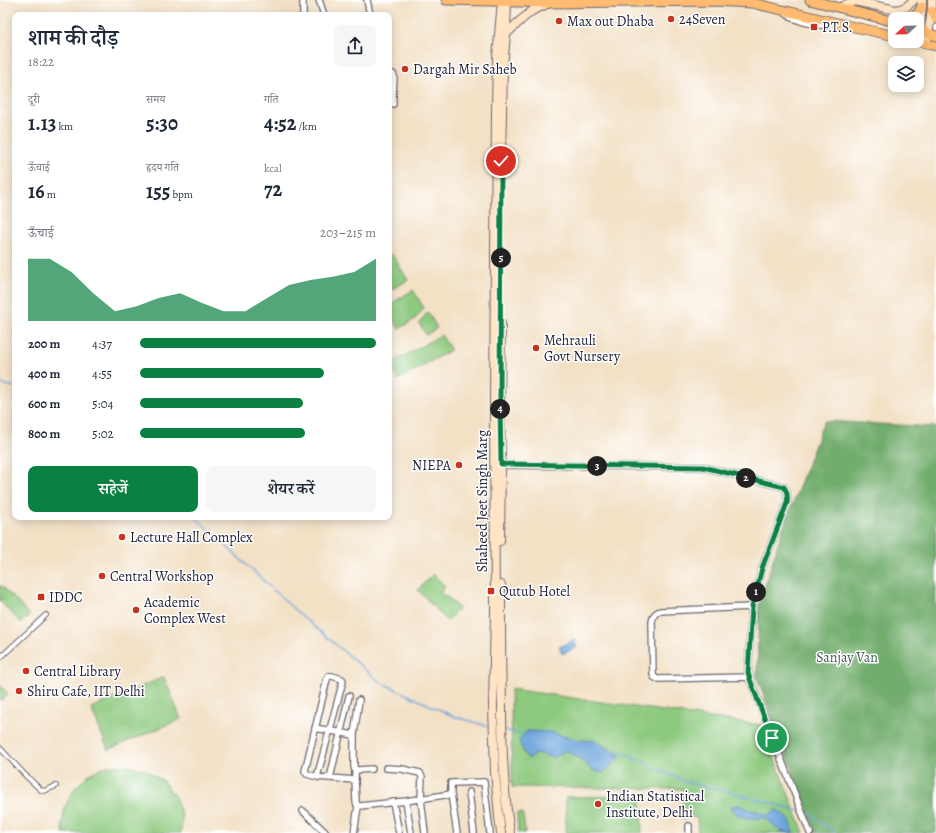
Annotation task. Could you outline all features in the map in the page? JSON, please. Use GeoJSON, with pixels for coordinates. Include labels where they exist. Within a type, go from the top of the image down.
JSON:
{"type":"FeatureCollection","features":[{"type":"Feature","properties":{"kind":"highway"},"geometry":{"type":"LineString","coordinates":[[446,0],[549,3],[713,1],[752,3],[888,34]]}},
{"type":"Feature","properties":{"kind":"highway"},"geometry":{"type":"LineString","coordinates":[[810,0],[888,20]]}},
{"type":"Feature","properties":{"kind":"highway"},"geometry":{"type":"LineString","coordinates":[[924,43],[936,46]]}},
{"type":"Feature","properties":{"kind":"main road"},"geometry":{"type":"LineString","coordinates":[[841,7],[854,2],[896,10],[906,7],[914,0]]}},
{"type":"Feature","properties":{"kind":"main road"},"geometry":{"type":"LineString","coordinates":[[925,32],[934,15],[932,0]]}},
{"type":"Feature","properties":{"kind":"main road","name":"Shaheed Jeet Singh Marg"},"geometry":{"type":"LineString","coordinates":[[501,833],[495,772],[498,729],[501,464],[501,138],[503,68],[506,34],[505,1]]}},
{"type":"Feature","properties":{"kind":"main road","name":"Shaheed Jeet Singh Marg"},"geometry":{"type":"LineString","coordinates":[[505,1],[501,16],[497,57],[496,112],[494,397],[495,611],[493,706],[498,729],[510,833]]}},
{"type":"Feature","properties":{"kind":"main road"},"geometry":{"type":"LineString","coordinates":[[506,34],[532,12],[549,3]]}},
{"type":"Feature","properties":{"kind":"main road"},"geometry":{"type":"LineString","coordinates":[[922,3],[925,32]]}},
{"type":"Feature","properties":{"kind":"street"},"geometry":{"type":"LineString","coordinates":[[303,0],[303,12]]}},
{"type":"Feature","properties":{"kind":"street"},"geometry":{"type":"LineString","coordinates":[[319,0],[323,12]]}},
{"type":"Feature","properties":{"kind":"street"},"geometry":{"type":"LineString","coordinates":[[367,0],[369,12]]}},
{"type":"Feature","properties":{"kind":"street"},"geometry":{"type":"LineString","coordinates":[[392,74],[394,75],[392,88]]}},
{"type":"Feature","properties":{"kind":"street"},"geometry":{"type":"LineString","coordinates":[[392,100],[393,104]]}},
{"type":"Feature","properties":{"kind":"street"},"geometry":{"type":"LineString","coordinates":[[501,464],[703,467],[784,487],[788,495],[787,503],[762,568],[752,607],[748,665],[749,677],[810,833]]}},
{"type":"Feature","properties":{"kind":"street"},"geometry":{"type":"LineString","coordinates":[[749,677],[657,679],[653,674],[652,622],[656,613],[660,612],[752,607]]}},
{"type":"Feature","properties":{"kind":"street"},"geometry":{"type":"LineString","coordinates":[[0,658],[46,615]]}},
{"type":"Feature","properties":{"kind":"street"},"geometry":{"type":"LineString","coordinates":[[317,777],[343,681],[342,679],[332,676],[329,676],[327,679],[305,770],[306,774],[317,777],[355,780]]}},
{"type":"Feature","properties":{"kind":"street"},"geometry":{"type":"LineString","coordinates":[[330,778],[348,696]]}},
{"type":"Feature","properties":{"kind":"street"},"geometry":{"type":"LineString","coordinates":[[354,833],[358,806],[356,802],[354,735],[359,700]]}},
{"type":"Feature","properties":{"kind":"street"},"geometry":{"type":"LineString","coordinates":[[315,728],[354,735]]}},
{"type":"Feature","properties":{"kind":"street"},"geometry":{"type":"LineString","coordinates":[[0,748],[41,790],[44,791],[56,786]]}},
{"type":"Feature","properties":{"kind":"street"},"geometry":{"type":"LineString","coordinates":[[386,768],[402,769],[420,773],[422,778],[421,799],[425,833]]}},
{"type":"Feature","properties":{"kind":"street"},"geometry":{"type":"LineString","coordinates":[[355,771],[372,769]]}},
{"type":"Feature","properties":{"kind":"street"},"geometry":{"type":"LineString","coordinates":[[457,833],[451,794],[451,783],[484,782],[490,833]]}},
{"type":"Feature","properties":{"kind":"street"},"geometry":{"type":"LineString","coordinates":[[469,792],[474,833]]}},
{"type":"Feature","properties":{"kind":"street"},"geometry":{"type":"LineString","coordinates":[[358,806],[363,807],[451,794]]}},
{"type":"Feature","properties":{"kind":"street"},"geometry":{"type":"LineString","coordinates":[[406,801],[411,833]]}},
{"type":"Feature","properties":{"kind":"street"},"geometry":{"type":"LineString","coordinates":[[394,802],[399,833]]}},
{"type":"Feature","properties":{"kind":"street"},"geometry":{"type":"LineString","coordinates":[[303,811],[326,833]]}},
{"type":"Feature","properties":{"kind":"street"},"geometry":{"type":"LineString","coordinates":[[689,826],[689,833]]}},
{"type":"Feature","properties":{"kind":"green space"},"geometry":{"type":"Polygon","coordinates":[[[392,254],[408,280],[392,289],[392,254]]]}},
{"type":"Feature","properties":{"kind":"green space"},"geometry":{"type":"Polygon","coordinates":[[[413,290],[424,308],[415,319],[399,329],[392,317],[392,303],[413,290]]]}},
{"type":"Feature","properties":{"kind":"green space"},"geometry":{"type":"Polygon","coordinates":[[[428,312],[437,328],[426,335],[419,323],[428,312]]]}},
{"type":"Feature","properties":{"kind":"green space"},"geometry":{"type":"Polygon","coordinates":[[[441,335],[451,350],[398,380],[392,368],[392,363],[441,335]]]}},
{"type":"Feature","properties":{"kind":"green space","name":"Sanjay Van"},"geometry":{"type":"Polygon","coordinates":[[[824,421],[936,427],[936,833],[816,833],[757,677],[759,605],[779,540],[824,421]]]}},
{"type":"Feature","properties":{"kind":"green space"},"geometry":{"type":"Polygon","coordinates":[[[433,574],[445,586],[440,594],[448,597],[459,609],[447,621],[418,590],[433,574]]]}},
{"type":"Feature","properties":{"kind":"green space"},"geometry":{"type":"Polygon","coordinates":[[[1,585],[30,615],[21,623],[0,601],[1,585]]]}},
{"type":"Feature","properties":{"kind":"green space"},"geometry":{"type":"Polygon","coordinates":[[[164,677],[181,719],[108,750],[91,708],[164,677]]]}},
{"type":"Feature","properties":{"kind":"green space"},"geometry":{"type":"Polygon","coordinates":[[[0,685],[8,694],[0,701],[0,685]]]}},
{"type":"Feature","properties":{"kind":"green space"},"geometry":{"type":"Polygon","coordinates":[[[511,689],[761,725],[804,833],[698,833],[697,817],[683,819],[682,789],[512,787],[511,689]]]}},
{"type":"Feature","properties":{"kind":"green space"},"geometry":{"type":"Polygon","coordinates":[[[127,765],[146,770],[163,781],[175,797],[182,816],[181,833],[63,833],[62,826],[65,807],[74,789],[88,775],[106,766],[127,765]]]}},
{"type":"Feature","properties":{"kind":"green space"},"geometry":{"type":"Polygon","coordinates":[[[641,796],[642,833],[566,833],[566,797],[641,796]]]}},
{"type":"Feature","properties":{"kind":"green space"},"geometry":{"type":"Polygon","coordinates":[[[517,813],[523,813],[525,833],[518,833],[517,813]]]}},
{"type":"Feature","properties":{"kind":"water"},"geometry":{"type":"Polygon","coordinates":[[[574,640],[577,647],[562,654],[559,647],[574,640]]]}},
{"type":"Feature","properties":{"kind":"water"},"geometry":{"type":"Polygon","coordinates":[[[527,731],[552,732],[569,738],[596,741],[621,756],[603,773],[592,770],[580,759],[566,750],[554,758],[537,753],[528,759],[519,740],[527,731]]]}},
{"type":"Feature","properties":{"kind":"water"},"geometry":{"type":"Polygon","coordinates":[[[738,805],[770,815],[775,809],[788,818],[793,833],[781,831],[766,818],[746,818],[738,815],[729,807],[738,805]]]}},
{"type":"Feature","properties":{"kind":"waterway"},"geometry":{"type":"LineString","coordinates":[[0,384],[12,386]]}},
{"type":"Feature","properties":{"kind":"waterway"},"geometry":{"type":"LineString","coordinates":[[198,520],[297,612],[380,682],[453,716],[491,727]]}},
{"type":"Feature","properties":{"kind":"waterway"},"geometry":{"type":"LineString","coordinates":[[504,730],[524,735]]}},
{"type":"Feature","properties":{"kind":"waterway"},"geometry":{"type":"LineString","coordinates":[[612,751],[626,754],[686,782],[800,811]]}},
{"type":"Feature","properties":{"kind":"waterway"},"geometry":{"type":"LineString","coordinates":[[804,812],[809,813],[836,833]]}},
{"type":"Feature","properties":{"kind":"place","name":"24Seven"},"geometry":{"type":"Point","coordinates":[671,19]}},
{"type":"Feature","properties":{"kind":"place","name":"Max out Dhaba"},"geometry":{"type":"Point","coordinates":[559,21]}},
{"type":"Feature","properties":{"kind":"place","name":"P.T.S."},"geometry":{"type":"Point","coordinates":[814,27]}},
{"type":"Feature","properties":{"kind":"place","name":"Dargah Mir Saheb"},"geometry":{"type":"Point","coordinates":[405,69]}},
{"type":"Feature","properties":{"kind":"place","name":"Mehrauli Govt Nursery"},"geometry":{"type":"Point","coordinates":[536,348]}},
{"type":"Feature","properties":{"kind":"place","name":"NIEPA"},"geometry":{"type":"Point","coordinates":[459,465]}},
{"type":"Feature","properties":{"kind":"place","name":"Lecture Hall Complex"},"geometry":{"type":"Point","coordinates":[122,537]}},
{"type":"Feature","properties":{"kind":"place","name":"Central Workshop"},"geometry":{"type":"Point","coordinates":[102,576]}},
{"type":"Feature","properties":{"kind":"place","name":"Qutub Hotel"},"geometry":{"type":"Point","coordinates":[491,591]}},
{"type":"Feature","properties":{"kind":"place","name":"IDDC"},"geometry":{"type":"Point","coordinates":[41,597]}},
{"type":"Feature","properties":{"kind":"place","name":"Academic Complex West"},"geometry":{"type":"Point","coordinates":[136,610]}},
{"type":"Feature","properties":{"kind":"place","name":"Central Library"},"geometry":{"type":"Point","coordinates":[26,671]}},
{"type":"Feature","properties":{"kind":"place","name":"Shiru Cafe, IIT Delhi"},"geometry":{"type":"Point","coordinates":[19,691]}},
{"type":"Feature","properties":{"kind":"place","name":"Indian Statistical Institute, Delhi"},"geometry":{"type":"Point","coordinates":[598,804]}},
{"type":"Feature","properties":{"kind":"route"},"geometry":{"type":"LineString","coordinates":[[501,161],[501,464],[703,467],[784,487],[786,489],[788,495],[787,503],[762,568],[754,596],[750,620],[748,673],[772,738]]}}]}
